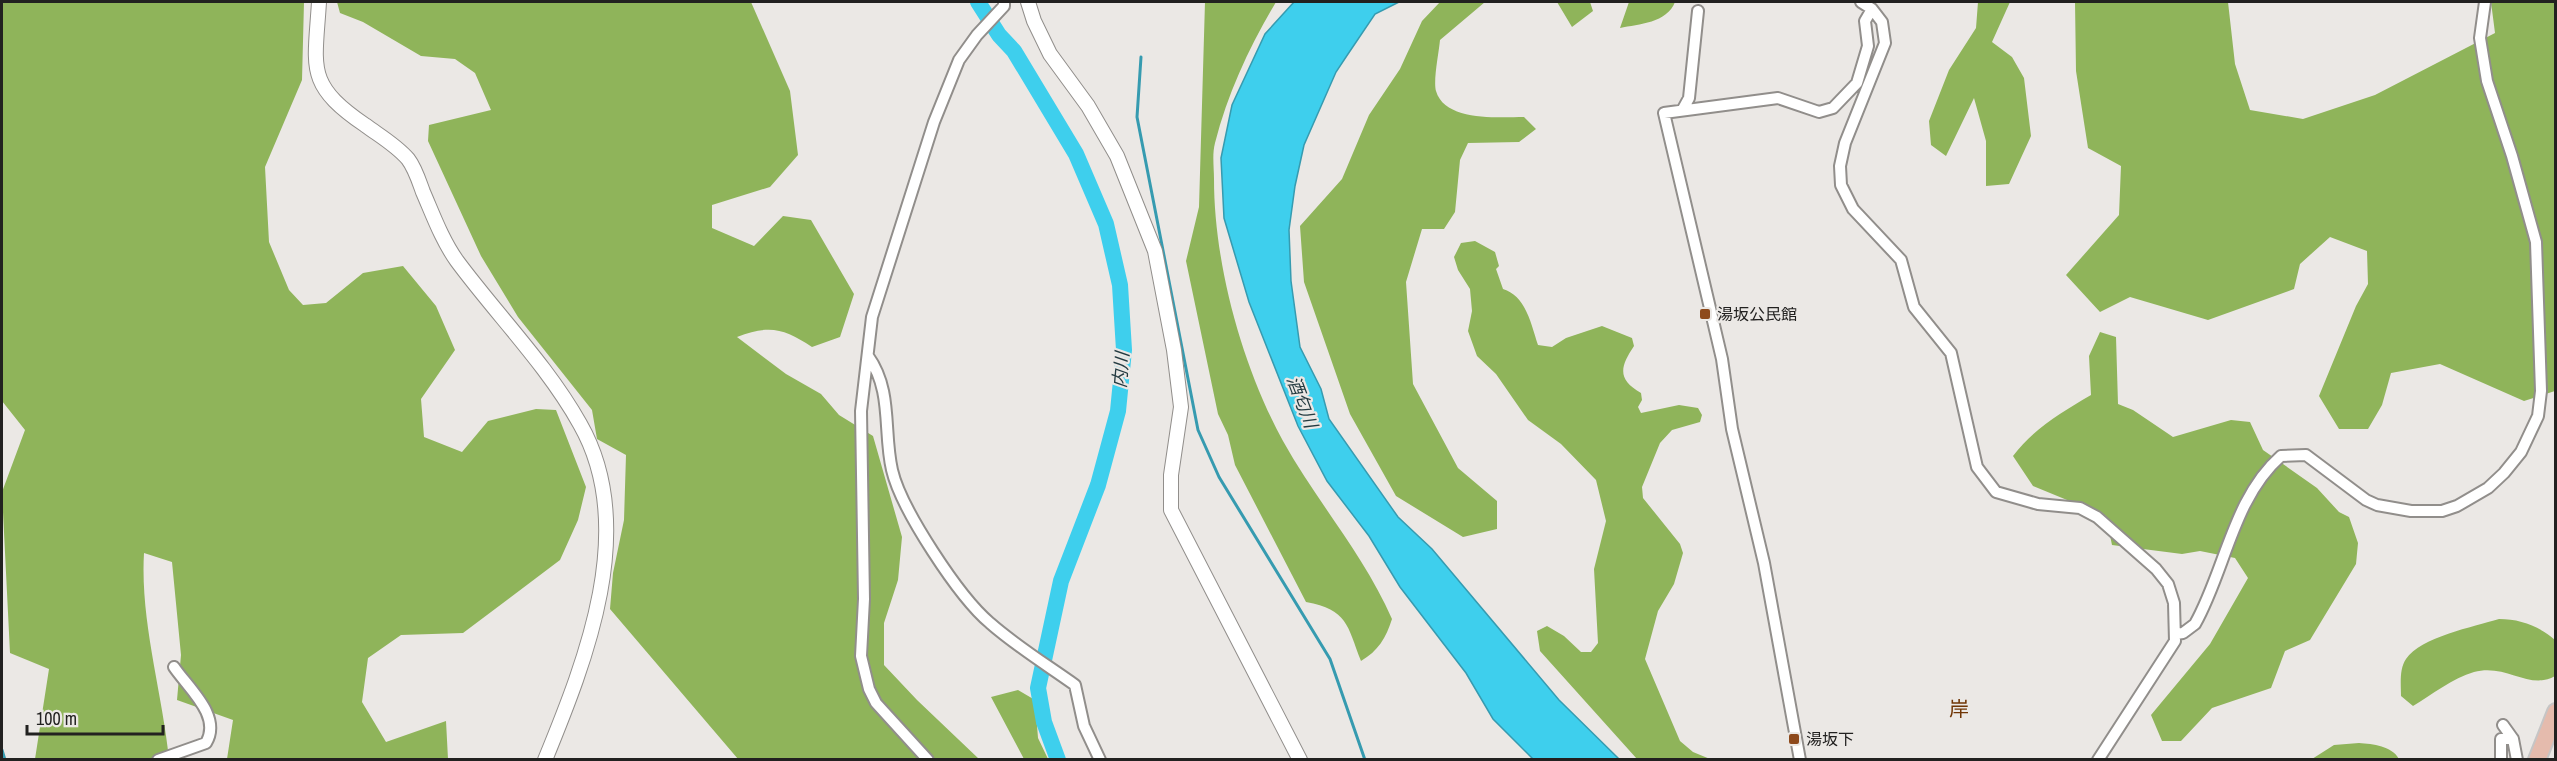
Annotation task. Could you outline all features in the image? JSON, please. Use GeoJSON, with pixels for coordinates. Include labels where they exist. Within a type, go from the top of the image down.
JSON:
{"type":"FeatureCollection","features":[{"type":"Feature","properties":{"kind":"main road"},"geometry":{"type":"LineString","coordinates":[[2536,759],[2556,712]]}},
{"type":"Feature","properties":{"kind":"street"},"geometry":{"type":"LineString","coordinates":[[319,2],[314,46],[315,63],[318,77],[328,96],[397,147],[410,161],[451,252],[550,380],[580,424],[601,483],[604,553],[600,593],[585,655],[545,759]]}},
{"type":"Feature","properties":{"kind":"street"},"geometry":{"type":"LineString","coordinates":[[1028,2],[1034,21],[1050,54],[1088,106],[1117,156],[1155,251],[1174,350],[1181,407],[1169,492],[1173,517],[1300,759]]}},
{"type":"Feature","properties":{"kind":"street"},"geometry":{"type":"LineString","coordinates":[[1861,2],[1872,9],[1882,22],[1885,43],[1842,154],[1840,166],[1843,193],[1853,209],[1901,260],[1914,307],[1951,353],[1961,387],[1977,467],[1996,492],[2038,504],[2080,508],[2097,518],[2156,569],[2168,584],[2174,603],[2176,634],[2169,653],[2098,759]]}},
{"type":"Feature","properties":{"kind":"street"},"geometry":{"type":"LineString","coordinates":[[2176,634],[2183,633],[2195,624],[2241,515],[2269,466],[2281,456],[2307,455],[2366,500],[2377,505],[2425,512],[2457,506],[2488,488],[2511,466],[2530,435],[2538,416],[2541,391],[2536,242],[2487,81],[2480,38],[2485,2]]}},
{"type":"Feature","properties":{"kind":"street"},"geometry":{"type":"LineString","coordinates":[[928,759],[876,703],[869,689],[861,656],[864,599],[861,411],[872,317],[923,154],[952,74],[977,35],[1004,4]]}},
{"type":"Feature","properties":{"kind":"street"},"geometry":{"type":"LineString","coordinates":[[1800,759],[1764,563],[1732,429],[1718,339],[1664,113],[1778,98],[1819,112],[1833,108],[1857,83],[1868,46],[1865,21],[1872,9]]}},
{"type":"Feature","properties":{"kind":"street"},"geometry":{"type":"LineString","coordinates":[[1683,109],[1689,98],[1698,11]]}},
{"type":"Feature","properties":{"kind":"street"},"geometry":{"type":"LineString","coordinates":[[868,356],[876,368],[886,398],[889,453],[893,473],[913,519],[943,565],[988,623],[1075,685],[1084,726],[1100,759]]}},
{"type":"Feature","properties":{"kind":"street"},"geometry":{"type":"LineString","coordinates":[[158,759],[206,743],[211,734],[212,724],[208,713],[174,667]]}},
{"type":"Feature","properties":{"kind":"street"},"geometry":{"type":"LineString","coordinates":[[2503,725],[2513,739],[2517,759]]}},
{"type":"Feature","properties":{"kind":"street"},"geometry":{"type":"LineString","coordinates":[[2501,759],[2501,739],[2513,739]]}},
{"type":"Feature","properties":{"kind":"green space"},"geometry":{"type":"Polygon","coordinates":[[[2,2],[304,2],[302,80],[265,167],[269,242],[289,290],[303,305],[326,303],[363,273],[403,266],[436,306],[455,350],[421,399],[424,437],[462,452],[488,421],[536,409],[556,410],[586,487],[578,520],[560,560],[463,633],[401,635],[368,658],[362,702],[386,742],[446,721],[448,759],[227,759],[233,720],[177,700],[181,655],[172,562],[144,553],[148,630],[169,759],[35,759],[49,669],[10,653],[2,492],[25,430],[2,401],[2,2]]]}},
{"type":"Feature","properties":{"kind":"green space"},"geometry":{"type":"Polygon","coordinates":[[[337,2],[751,2],[790,91],[798,155],[770,187],[712,205],[712,228],[754,246],[783,216],[811,220],[854,294],[840,337],[812,347],[794,336],[777,330],[759,331],[737,337],[786,374],[821,394],[839,415],[873,436],[902,537],[898,580],[884,623],[884,665],[979,759],[738,759],[610,609],[613,573],[624,520],[626,455],[597,439],[592,410],[518,317],[481,256],[428,141],[429,125],[491,110],[475,73],[455,59],[421,56],[363,22],[340,13],[337,2]]]}},
{"type":"Feature","properties":{"kind":"green space"},"geometry":{"type":"Polygon","coordinates":[[[1205,2],[1276,2],[1241,70],[1226,106],[1215,143],[1213,156],[1215,212],[1219,245],[1233,314],[1243,348],[1268,412],[1296,464],[1368,573],[1392,619],[1381,643],[1361,661],[1344,621],[1320,605],[1306,602],[1235,465],[1228,435],[1218,414],[1186,261],[1199,207],[1205,2]]]}},
{"type":"Feature","properties":{"kind":"green space"},"geometry":{"type":"Polygon","coordinates":[[[1440,2],[1485,2],[1440,40],[1435,86],[1441,101],[1461,113],[1474,116],[1524,117],[1536,129],[1519,142],[1468,143],[1460,160],[1455,212],[1444,229],[1422,229],[1406,282],[1413,384],[1458,468],[1497,501],[1497,529],[1463,537],[1396,496],[1350,414],[1304,282],[1300,226],[1342,179],[1369,115],[1400,69],[1422,21],[1440,2]]]}},
{"type":"Feature","properties":{"kind":"green space"},"geometry":{"type":"Polygon","coordinates":[[[1557,2],[1590,2],[1593,11],[1572,27],[1557,2]]]}},
{"type":"Feature","properties":{"kind":"green space"},"geometry":{"type":"Polygon","coordinates":[[[1629,2],[1675,2],[1666,14],[1659,18],[1644,24],[1620,28],[1629,2]]]}},
{"type":"Feature","properties":{"kind":"green space"},"geometry":{"type":"Polygon","coordinates":[[[1978,2],[2010,2],[1992,42],[2012,57],[2024,78],[2031,136],[2009,184],[1986,186],[1986,141],[1974,98],[1946,156],[1931,145],[1929,121],[1949,70],[1976,28],[1978,2]]]}},
{"type":"Feature","properties":{"kind":"green space"},"geometry":{"type":"Polygon","coordinates":[[[2075,2],[2228,2],[2235,64],[2250,110],[2303,119],[2375,95],[2495,33],[2491,2],[2555,2],[2555,391],[2524,401],[2440,364],[2391,373],[2382,405],[2368,429],[2339,429],[2319,396],[2356,306],[2368,284],[2367,251],[2330,237],[2300,264],[2294,289],[2208,320],[2130,297],[2100,312],[2066,275],[2119,215],[2121,166],[2088,148],[2076,71],[2075,2]]]}},
{"type":"Feature","properties":{"kind":"green space"},"geometry":{"type":"Polygon","coordinates":[[[1475,241],[1495,252],[1499,266],[1496,269],[1503,289],[1511,293],[1522,304],[1538,345],[1552,347],[1566,338],[1602,326],[1632,338],[1634,346],[1626,360],[1623,372],[1628,383],[1641,393],[1642,400],[1638,407],[1641,413],[1679,405],[1698,408],[1702,415],[1700,422],[1672,430],[1660,443],[1642,487],[1643,498],[1680,544],[1683,553],[1674,584],[1658,611],[1645,659],[1680,741],[1693,752],[1710,759],[1637,759],[1540,651],[1537,631],[1547,626],[1564,636],[1581,652],[1591,652],[1598,643],[1594,569],[1606,521],[1596,480],[1561,444],[1528,420],[1496,374],[1477,356],[1468,331],[1472,311],[1470,289],[1458,270],[1454,257],[1461,243],[1475,241]]]}},
{"type":"Feature","properties":{"kind":"green space"},"geometry":{"type":"Polygon","coordinates":[[[2100,332],[2116,337],[2118,404],[2133,410],[2173,437],[2231,420],[2250,422],[2263,450],[2317,488],[2339,512],[2349,517],[2358,543],[2356,564],[2310,640],[2285,651],[2271,688],[2212,708],[2181,741],[2162,741],[2151,715],[2210,644],[2248,578],[2235,558],[2200,551],[2182,554],[2112,545],[2106,516],[2033,486],[2013,456],[2039,429],[2091,395],[2089,356],[2100,332]]]}},
{"type":"Feature","properties":{"kind":"green space"},"geometry":{"type":"Polygon","coordinates":[[[2499,619],[2529,624],[2555,640],[2555,676],[2546,680],[2536,680],[2486,670],[2458,678],[2413,706],[2401,696],[2402,667],[2413,651],[2448,634],[2499,619]]]}},
{"type":"Feature","properties":{"kind":"green space"},"geometry":{"type":"Polygon","coordinates":[[[1018,690],[1035,700],[1038,738],[1048,759],[1024,759],[991,697],[1018,690]]]}},
{"type":"Feature","properties":{"kind":"green space"},"geometry":{"type":"Polygon","coordinates":[[[2359,743],[2387,748],[2399,759],[2312,759],[2334,745],[2359,743]]]}},
{"type":"Feature","properties":{"kind":"water","name":"酒匂川"},"geometry":{"type":"Polygon","coordinates":[[[1294,2],[1399,2],[1375,14],[1336,72],[1304,145],[1295,186],[1289,230],[1291,281],[1300,347],[1321,389],[1329,419],[1398,517],[1432,549],[1559,700],[1619,759],[1533,759],[1493,719],[1466,673],[1400,587],[1369,536],[1327,481],[1298,426],[1249,302],[1224,218],[1221,158],[1232,105],[1265,34],[1294,2]]]}},
{"type":"Feature","properties":{"kind":"waterway","name":"内川"},"geometry":{"type":"LineString","coordinates":[[978,2],[999,35],[1014,51],[1076,154],[1106,224],[1120,285],[1124,350],[1118,411],[1098,485],[1061,581],[1038,688],[1044,722],[1058,760]]}},
{"type":"Feature","properties":{"kind":"waterway"},"geometry":{"type":"LineString","coordinates":[[1141,57],[1137,117],[1198,430],[1219,477],[1330,659],[1365,760]]}},
{"type":"Feature","properties":{"kind":"waterway"},"geometry":{"type":"LineString","coordinates":[[2,750],[5,760]]}},
{"type":"Feature","properties":{"kind":"place","name":"湯坂公民館"},"geometry":{"type":"Point","coordinates":[1705,314]}},
{"type":"Feature","properties":{"kind":"place","name":"湯坂下"},"geometry":{"type":"Point","coordinates":[1794,739]}},
{"type":"Feature","properties":{"kind":"district","name":"岸"},"geometry":{"type":"Point","coordinates":[1959,709]}}]}
